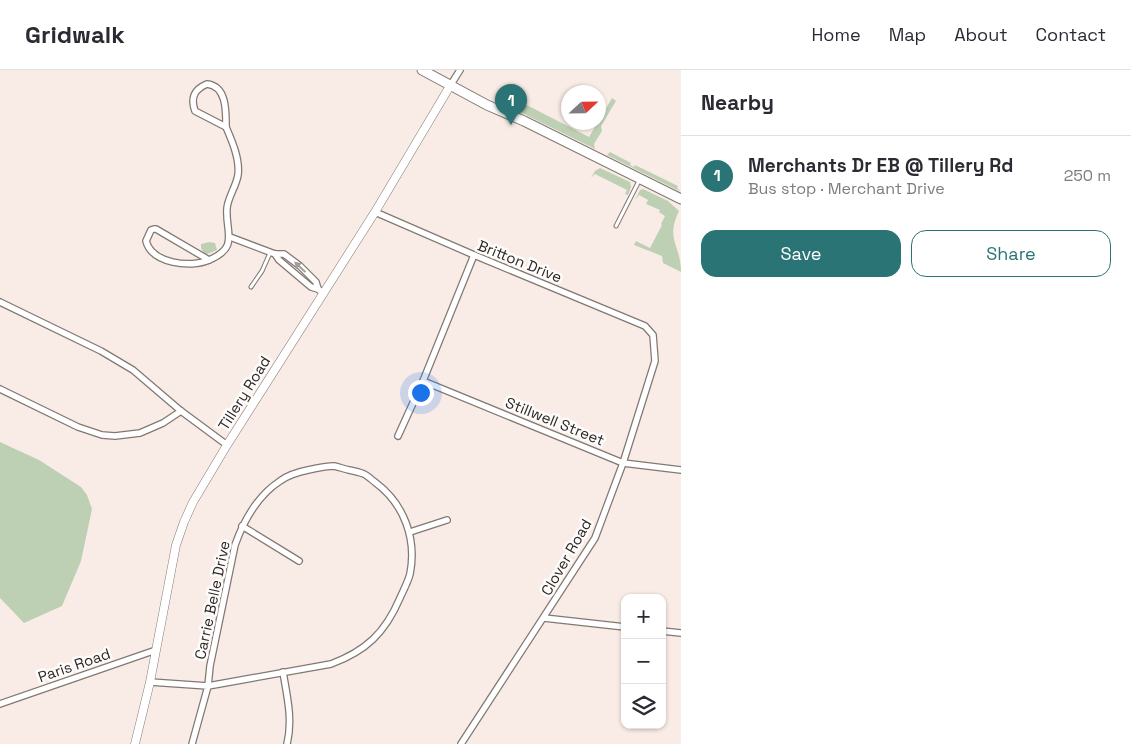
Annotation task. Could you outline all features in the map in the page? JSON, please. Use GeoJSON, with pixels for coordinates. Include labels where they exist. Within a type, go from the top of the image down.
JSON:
{"type":"FeatureCollection","features":[{"type":"Feature","properties":{"kind":"main road"},"geometry":{"type":"LineString","coordinates":[[422,70],[450,86],[681,199]]}},
{"type":"Feature","properties":{"kind":"street"},"geometry":{"type":"LineString","coordinates":[[450,86],[460,70]]}},
{"type":"Feature","properties":{"kind":"street"},"geometry":{"type":"LineString","coordinates":[[210,260],[156,229],[151,230],[146,241],[150,249],[168,261],[190,265],[210,260],[219,256],[225,250],[230,237],[228,201],[238,175],[238,162],[226,127],[225,103],[218,88],[213,84],[207,84],[198,88],[193,96],[195,111],[226,127]]}},
{"type":"Feature","properties":{"kind":"street","name":"Tillery Road"},"geometry":{"type":"LineString","coordinates":[[135,744],[150,682],[176,545],[197,494],[320,291],[375,212],[450,86]]}},
{"type":"Feature","properties":{"kind":"street","name":"Britton Drive"},"geometry":{"type":"LineString","coordinates":[[375,212],[645,326],[653,335]]}},
{"type":"Feature","properties":{"kind":"street"},"geometry":{"type":"LineString","coordinates":[[230,237],[273,253],[311,287],[320,291]]}},
{"type":"Feature","properties":{"kind":"street"},"geometry":{"type":"LineString","coordinates":[[398,436],[423,381],[474,255]]}},
{"type":"Feature","properties":{"kind":"street"},"geometry":{"type":"LineString","coordinates":[[0,302],[126,365],[227,446]]}},
{"type":"Feature","properties":{"kind":"street","name":"Clover Road"},"geometry":{"type":"LineString","coordinates":[[461,744],[595,538],[623,462],[655,361],[653,335]]}},
{"type":"Feature","properties":{"kind":"street","name":"Stillwell Street"},"geometry":{"type":"LineString","coordinates":[[423,381],[623,462],[681,470]]}},
{"type":"Feature","properties":{"kind":"street"},"geometry":{"type":"LineString","coordinates":[[0,389],[78,427],[102,435],[115,436],[140,433],[163,423],[181,411]]}},
{"type":"Feature","properties":{"kind":"street","name":"Carrie Belle Drive"},"geometry":{"type":"LineString","coordinates":[[150,682],[208,686],[331,664],[362,649],[376,638],[395,609],[410,575],[412,550],[410,532],[401,512],[387,492],[365,474],[336,466],[295,473],[281,480],[266,492],[252,508],[242,526],[235,545],[210,666],[208,686]]}},
{"type":"Feature","properties":{"kind":"street"},"geometry":{"type":"LineString","coordinates":[[410,532],[447,520]]}},
{"type":"Feature","properties":{"kind":"street"},"geometry":{"type":"LineString","coordinates":[[242,526],[299,561]]}},
{"type":"Feature","properties":{"kind":"street"},"geometry":{"type":"LineString","coordinates":[[544,618],[621,627]]}},
{"type":"Feature","properties":{"kind":"street"},"geometry":{"type":"LineString","coordinates":[[666,631],[681,633]]}},
{"type":"Feature","properties":{"kind":"street","name":"Paris Road"},"geometry":{"type":"LineString","coordinates":[[0,704],[156,650]]}},
{"type":"Feature","properties":{"kind":"street"},"geometry":{"type":"LineString","coordinates":[[283,672],[289,710],[290,732],[287,744]]}},
{"type":"Feature","properties":{"kind":"street"},"geometry":{"type":"LineString","coordinates":[[192,744],[208,686]]}},
{"type":"Feature","properties":{"kind":"lane"},"geometry":{"type":"LineString","coordinates":[[616,226],[640,178]]}},
{"type":"Feature","properties":{"kind":"lane"},"geometry":{"type":"LineString","coordinates":[[251,287],[273,253]]}},
{"type":"Feature","properties":{"kind":"green space"},"geometry":{"type":"Polygon","coordinates":[[[612,98],[616,101],[606,118],[606,108],[612,98]]]}},
{"type":"Feature","properties":{"kind":"green space"},"geometry":{"type":"Polygon","coordinates":[[[519,101],[561,123],[561,130],[575,130],[589,137],[593,130],[602,130],[594,144],[595,149],[514,109],[519,101]]]}},
{"type":"Feature","properties":{"kind":"green space"},"geometry":{"type":"Polygon","coordinates":[[[610,152],[631,163],[630,165],[634,167],[635,165],[678,186],[677,188],[681,192],[607,155],[610,152]]]}},
{"type":"Feature","properties":{"kind":"green space"},"geometry":{"type":"Polygon","coordinates":[[[600,168],[630,182],[631,187],[628,195],[625,194],[627,190],[595,174],[591,178],[595,171],[600,168]]]}},
{"type":"Feature","properties":{"kind":"green space"},"geometry":{"type":"Polygon","coordinates":[[[643,189],[668,201],[679,211],[673,229],[673,236],[681,272],[663,263],[662,256],[634,245],[636,241],[650,248],[665,216],[659,212],[660,210],[646,204],[648,200],[639,195],[635,200],[640,190],[643,189]]]}},
{"type":"Feature","properties":{"kind":"green space"},"geometry":{"type":"Polygon","coordinates":[[[215,243],[217,250],[205,255],[201,244],[215,243]]]}},
{"type":"Feature","properties":{"kind":"green space"},"geometry":{"type":"Polygon","coordinates":[[[0,442],[39,460],[81,487],[87,495],[92,509],[81,561],[62,606],[24,623],[0,598],[0,442]]]}},
{"type":"Feature","properties":{"kind":"place","name":"Merchants Dr EB @ Tillery Rd"},"geometry":{"type":"Point","coordinates":[511,125]}}]}
